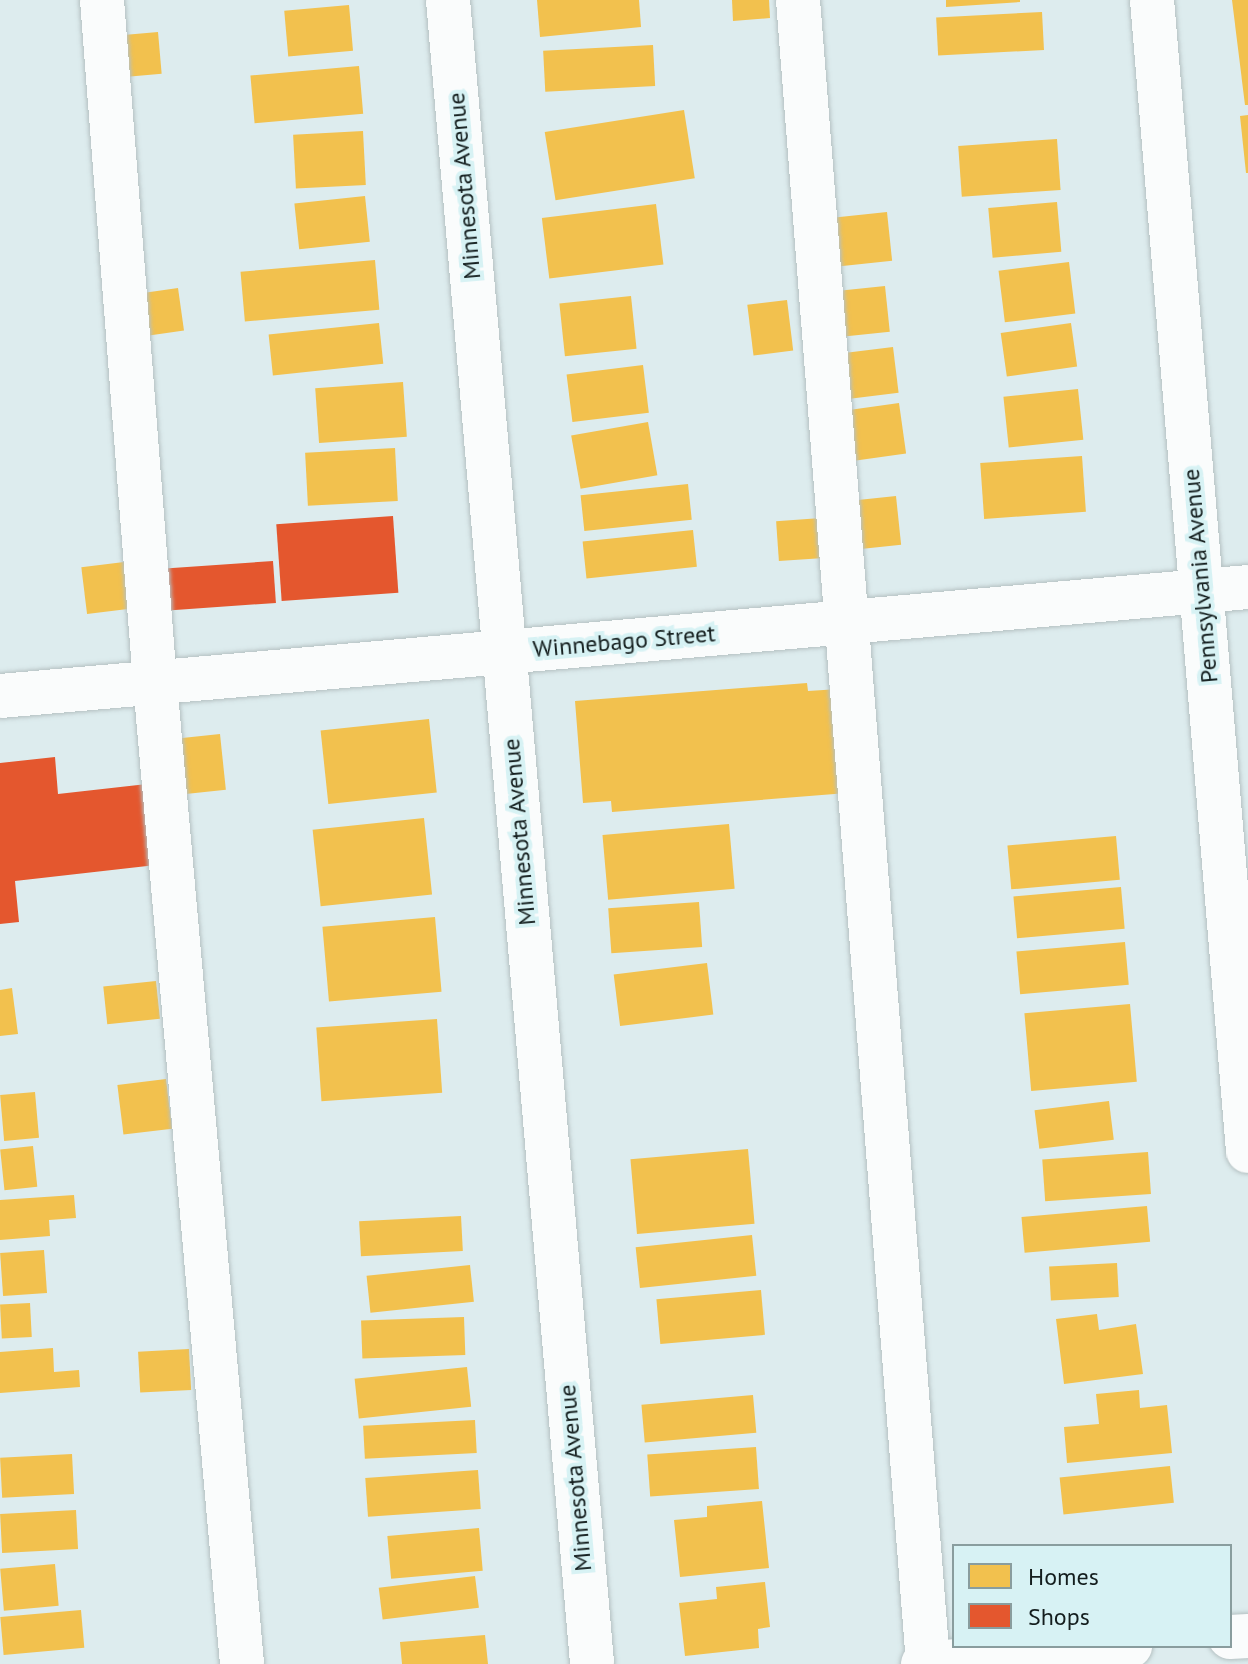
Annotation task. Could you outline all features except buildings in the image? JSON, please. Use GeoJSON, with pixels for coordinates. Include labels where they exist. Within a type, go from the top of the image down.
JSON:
{"type":"FeatureCollection","features":[{"type":"Feature","properties":{"kind":"street"},"geometry":{"type":"LineString","coordinates":[[102,0],[155,683],[242,1664]]}},
{"type":"Feature","properties":{"kind":"street","name":"Minnesota Avenue"},"geometry":{"type":"LineString","coordinates":[[448,0],[592,1664]]}},
{"type":"Feature","properties":{"kind":"street"},"geometry":{"type":"LineString","coordinates":[[798,0],[849,622],[926,1664],[1107,1648]]}},
{"type":"Feature","properties":{"kind":"street","name":"Pennsylvania Avenue"},"geometry":{"type":"LineString","coordinates":[[1152,0],[1245,1082],[1248,1151]]}},
{"type":"Feature","properties":{"kind":"street","name":"Winnebago Street"},"geometry":{"type":"LineString","coordinates":[[0,696],[1248,587]]}}]}
